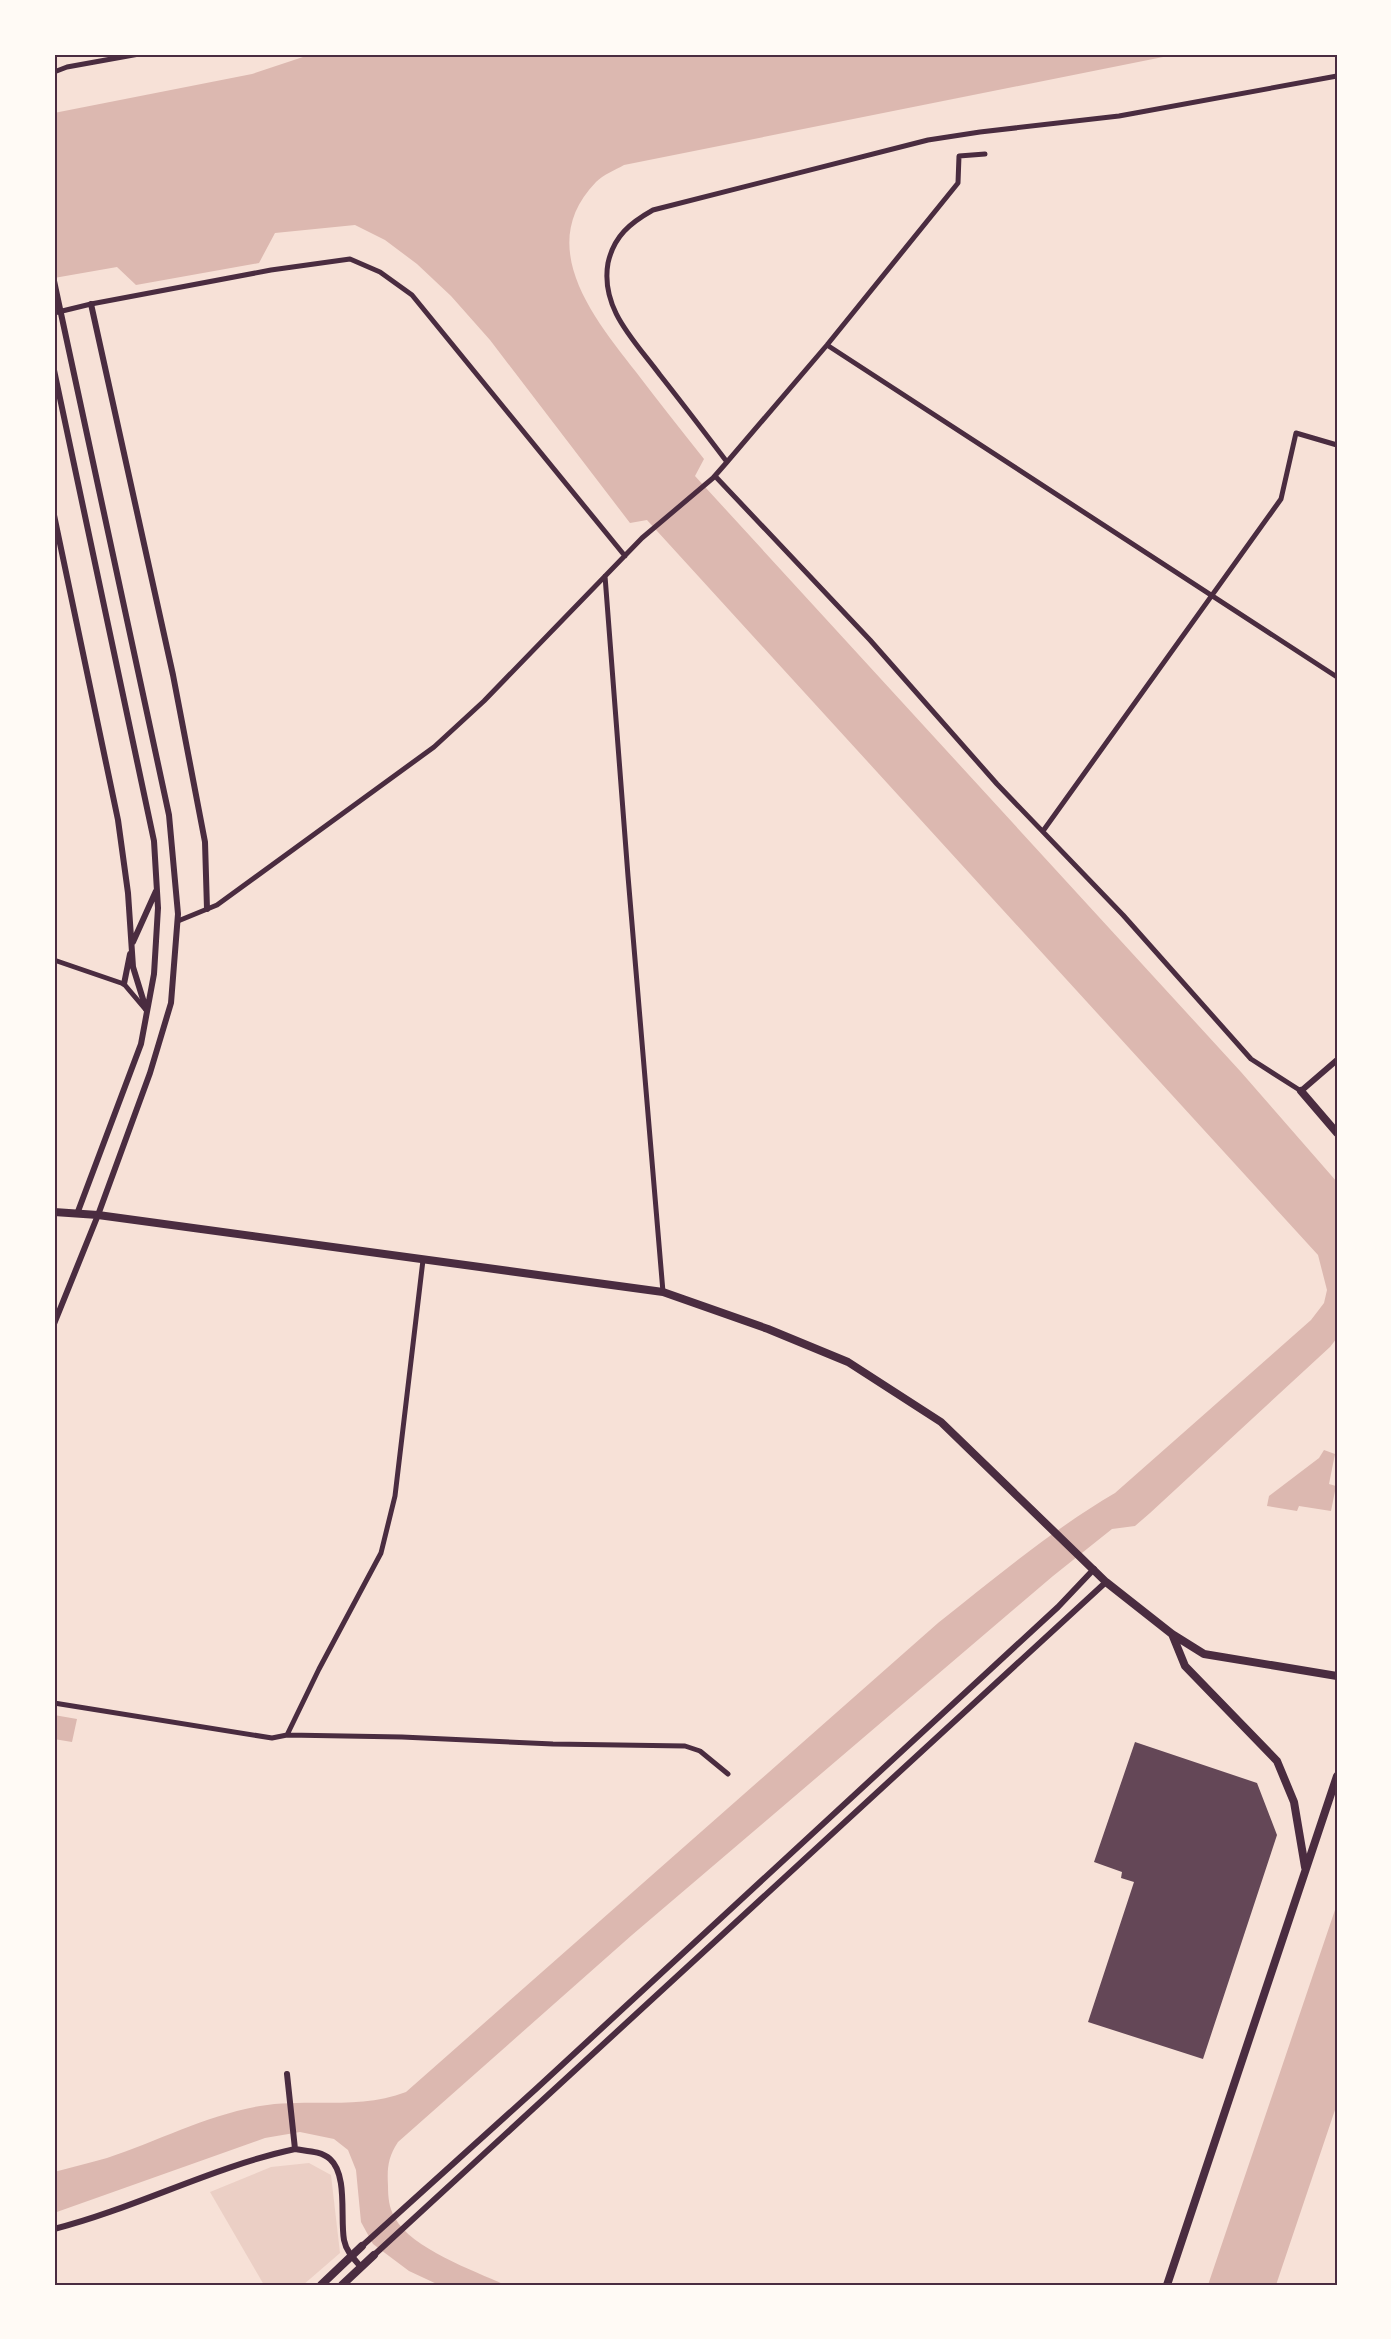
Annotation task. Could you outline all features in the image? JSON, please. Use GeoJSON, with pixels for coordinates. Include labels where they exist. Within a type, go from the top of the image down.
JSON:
{"type":"FeatureCollection","features":[{"type":"Feature","properties":{"kind":"main road"},"geometry":{"type":"LineString","coordinates":[[1301,1091],[1337,1133]]}},
{"type":"Feature","properties":{"kind":"main road"},"geometry":{"type":"LineString","coordinates":[[54,1212],[98,1215],[663,1292],[768,1329],[849,1362],[941,1422],[1106,1582],[1172,1634],[1204,1654],[1337,1676]]}},
{"type":"Feature","properties":{"kind":"main road"},"geometry":{"type":"LineString","coordinates":[[1172,1634],[1185,1666],[1276,1761],[1294,1802],[1305,1870]]}},
{"type":"Feature","properties":{"kind":"main road"},"geometry":{"type":"LineString","coordinates":[[1167,2285],[1337,1776]]}},
{"type":"Feature","properties":{"kind":"main road"},"geometry":{"type":"LineString","coordinates":[[321,2285],[362,2246]]}},
{"type":"Feature","properties":{"kind":"main road"},"geometry":{"type":"LineString","coordinates":[[342,2285],[374,2254]]}},
{"type":"Feature","properties":{"kind":"street"},"geometry":{"type":"LineString","coordinates":[[54,72],[67,67],[139,54]]}},
{"type":"Feature","properties":{"kind":"street"},"geometry":{"type":"LineString","coordinates":[[727,462],[627,331],[609,300],[605,279],[610,255],[615,240],[631,223],[653,210],[928,140],[1119,116],[1337,76]]}},
{"type":"Feature","properties":{"kind":"street"},"geometry":{"type":"LineString","coordinates":[[178,921],[217,905],[434,747],[484,701],[642,538],[714,477],[827,345],[958,183],[959,156],[985,154]]}},
{"type":"Feature","properties":{"kind":"street"},"geometry":{"type":"LineString","coordinates":[[54,313],[271,270],[351,259],[380,272],[412,295],[625,556]]}},
{"type":"Feature","properties":{"kind":"street"},"geometry":{"type":"LineString","coordinates":[[54,281],[169,815],[178,921],[171,1003],[150,1073],[98,1215],[54,1324]]}},
{"type":"Feature","properties":{"kind":"street"},"geometry":{"type":"LineString","coordinates":[[91,304],[173,675],[205,842],[207,909]]}},
{"type":"Feature","properties":{"kind":"street"},"geometry":{"type":"LineString","coordinates":[[827,345],[1337,677]]}},
{"type":"Feature","properties":{"kind":"street"},"geometry":{"type":"LineString","coordinates":[[54,370],[154,842],[158,908],[154,974],[141,1044],[78,1214]]}},
{"type":"Feature","properties":{"kind":"street"},"geometry":{"type":"LineString","coordinates":[[1043,831],[1281,499],[1296,433],[1337,444]]}},
{"type":"Feature","properties":{"kind":"street"},"geometry":{"type":"LineString","coordinates":[[714,477],[870,640],[989,775],[1123,915],[1251,1059],[1301,1091],[1337,1060]]}},
{"type":"Feature","properties":{"kind":"street"},"geometry":{"type":"LineString","coordinates":[[54,515],[118,820],[128,893],[134,967],[147,1011]]}},
{"type":"Feature","properties":{"kind":"street"},"geometry":{"type":"LineString","coordinates":[[605,576],[628,888],[663,1292]]}},
{"type":"Feature","properties":{"kind":"street"},"geometry":{"type":"LineString","coordinates":[[124,984],[132,945],[157,887]]}},
{"type":"Feature","properties":{"kind":"street"},"geometry":{"type":"LineString","coordinates":[[54,960],[124,984],[147,1011]]}},
{"type":"Feature","properties":{"kind":"street"},"geometry":{"type":"LineString","coordinates":[[287,1735],[381,1553],[395,1496],[423,1260]]}},
{"type":"Feature","properties":{"kind":"street"},"geometry":{"type":"LineString","coordinates":[[362,2246],[777,1867],[1050,1614],[1094,1569]]}},
{"type":"Feature","properties":{"kind":"street"},"geometry":{"type":"LineString","coordinates":[[374,2254],[1106,1582]]}},
{"type":"Feature","properties":{"kind":"street"},"geometry":{"type":"LineString","coordinates":[[54,1703],[272,1738],[287,1735],[402,1737],[553,1744],[685,1746],[700,1751],[728,1774]]}},
{"type":"Feature","properties":{"kind":"street"},"geometry":{"type":"LineString","coordinates":[[287,2074],[294,2147]]}},
{"type":"Feature","properties":{"kind":"street"},"geometry":{"type":"LineString","coordinates":[[54,2229],[156,2195],[257,2157],[294,2147],[316,2152],[329,2158],[337,2168],[342,2191],[344,2241],[351,2256],[361,2267]]}},
{"type":"Feature","properties":{"kind":"shaded area"},"geometry":{"type":"Polygon","coordinates":[[[306,54],[1178,54],[624,165],[596,182],[578,206],[570,231],[570,256],[577,281],[603,329],[704,459],[695,476],[1241,1072],[1337,1182],[1337,1338],[1330,1347],[1135,1526],[1112,1529],[1053,1576],[632,1935],[398,2142],[389,2163],[388,2194],[393,2214],[403,2229],[444,2258],[505,2285],[439,2285],[409,2271],[373,2244],[361,2222],[356,2170],[348,2150],[334,2139],[300,2132],[265,2138],[54,2213],[54,2172],[107,2158],[240,2110],[278,2104],[371,2101],[406,2092],[938,1623],[1046,1539],[1115,1493],[1311,1320],[1324,1303],[1327,1290],[1318,1255],[647,520],[630,523],[490,340],[451,296],[417,264],[385,240],[355,225],[275,233],[259,263],[136,285],[117,267],[54,278],[54,113],[252,74],[306,54]]]}},
{"type":"Feature","properties":{"kind":"shaded area"},"geometry":{"type":"Polygon","coordinates":[[[1324,1450],[1335,1454],[1329,1484],[1336,1486],[1331,1511],[1299,1506],[1297,1511],[1267,1506],[1269,1496],[1319,1458],[1324,1450]]]}},
{"type":"Feature","properties":{"kind":"shaded area"},"geometry":{"type":"Polygon","coordinates":[[[54,1715],[77,1719],[72,1742],[54,1739],[54,1715]]]}},
{"type":"Feature","properties":{"kind":"shaded area"},"geometry":{"type":"Polygon","coordinates":[[[1337,1904],[1337,2104],[1276,2285],[1208,2285],[1337,1904]]]}},
{"type":"Feature","properties":{"kind":"shaded area"},"geometry":{"type":"Polygon","coordinates":[[[309,2163],[331,2175],[340,2253],[303,2285],[264,2285],[210,2192],[271,2167],[309,2163]]]}},
{"type":"Feature","properties":{"kind":"building"},"geometry":{"type":"Polygon","coordinates":[[[1135,1742],[1257,1783],[1277,1835],[1203,2059],[1088,2022],[1134,1882],[1121,1878],[1122,1872],[1094,1862],[1135,1742]]]}}]}
